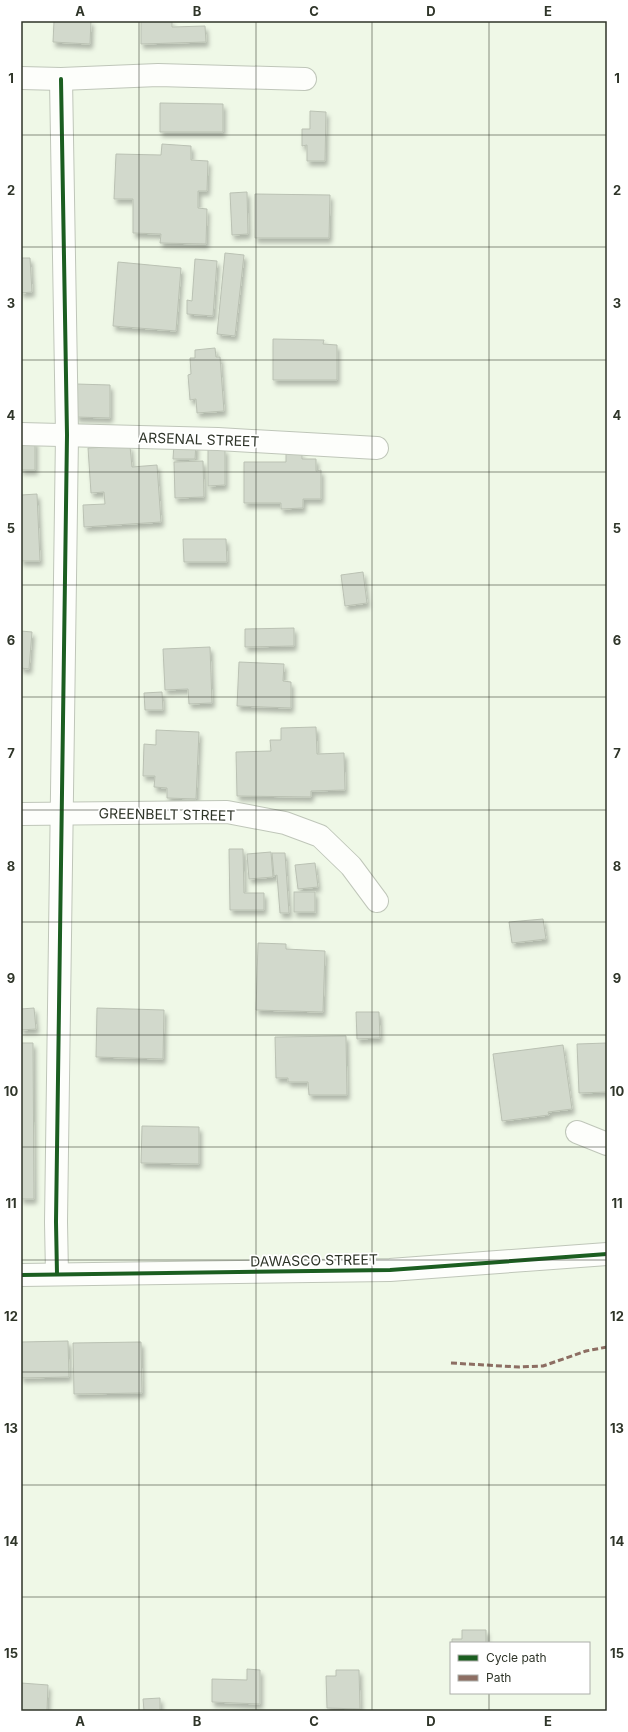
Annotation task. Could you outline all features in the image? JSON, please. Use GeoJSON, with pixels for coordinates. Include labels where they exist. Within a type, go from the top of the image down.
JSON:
{"type":"FeatureCollection","features":[{"type":"Feature","properties":{"kind":"street"},"geometry":{"type":"LineString","coordinates":[[21,78],[61,79],[158,75],[305,79]]}},
{"type":"Feature","properties":{"kind":"street"},"geometry":{"type":"LineString","coordinates":[[57,1274],[56,1222],[60,813],[65,635],[67,435],[61,79]]}},
{"type":"Feature","properties":{"kind":"street","name":"ARSENAL STREET"},"geometry":{"type":"LineString","coordinates":[[21,434],[218,439],[377,448]]}},
{"type":"Feature","properties":{"kind":"street","name":"GREENBELT STREET"},"geometry":{"type":"LineString","coordinates":[[21,814],[227,812],[284,823],[320,836],[351,866],[377,901]]}},
{"type":"Feature","properties":{"kind":"street"},"geometry":{"type":"LineString","coordinates":[[577,1132],[607,1144]]}},
{"type":"Feature","properties":{"kind":"street","name":"DAWASCO STREET"},"geometry":{"type":"LineString","coordinates":[[21,1275],[390,1270],[607,1254]]}},
{"type":"Feature","properties":{"kind":"building"},"geometry":{"type":"Polygon","coordinates":[[[54,21],[91,21],[90,44],[53,42],[54,21]]]}},
{"type":"Feature","properties":{"kind":"building"},"geometry":{"type":"Polygon","coordinates":[[[141,21],[172,21],[172,27],[205,26],[206,42],[141,44],[141,21]]]}},
{"type":"Feature","properties":{"kind":"building"},"geometry":{"type":"Polygon","coordinates":[[[160,103],[223,104],[223,132],[160,132],[160,103]]]}},
{"type":"Feature","properties":{"kind":"building"},"geometry":{"type":"Polygon","coordinates":[[[310,111],[326,112],[325,161],[307,161],[307,145],[302,146],[302,129],[310,129],[310,111]]]}},
{"type":"Feature","properties":{"kind":"building"},"geometry":{"type":"Polygon","coordinates":[[[162,144],[191,146],[191,160],[208,161],[207,191],[198,191],[198,208],[207,209],[206,244],[160,243],[161,234],[133,233],[133,199],[114,199],[116,154],[161,155],[162,144]]]}},
{"type":"Feature","properties":{"kind":"building"},"geometry":{"type":"Polygon","coordinates":[[[247,192],[248,234],[232,235],[230,193],[247,192]]]}},
{"type":"Feature","properties":{"kind":"building"},"geometry":{"type":"Polygon","coordinates":[[[255,194],[330,195],[329,238],[255,238],[255,194]]]}},
{"type":"Feature","properties":{"kind":"building"},"geometry":{"type":"Polygon","coordinates":[[[225,253],[244,255],[235,336],[217,334],[225,253]]]}},
{"type":"Feature","properties":{"kind":"building"},"geometry":{"type":"Polygon","coordinates":[[[21,258],[30,258],[32,292],[21,293],[21,258]]]}},
{"type":"Feature","properties":{"kind":"building"},"geometry":{"type":"Polygon","coordinates":[[[195,259],[217,261],[213,316],[187,314],[187,300],[192,301],[195,259]]]}},
{"type":"Feature","properties":{"kind":"building"},"geometry":{"type":"Polygon","coordinates":[[[118,262],[181,268],[176,331],[113,326],[118,262]]]}},
{"type":"Feature","properties":{"kind":"building"},"geometry":{"type":"Polygon","coordinates":[[[273,339],[324,340],[323,344],[337,345],[337,380],[273,380],[273,339]]]}},
{"type":"Feature","properties":{"kind":"building"},"geometry":{"type":"Polygon","coordinates":[[[215,348],[216,357],[220,357],[224,411],[197,413],[196,399],[190,400],[188,375],[191,374],[190,358],[195,358],[195,350],[215,348]]]}},
{"type":"Feature","properties":{"kind":"building"},"geometry":{"type":"Polygon","coordinates":[[[76,384],[110,385],[110,418],[76,417],[76,384]]]}},
{"type":"Feature","properties":{"kind":"building"},"geometry":{"type":"Polygon","coordinates":[[[21,440],[35,441],[35,470],[21,470],[21,440]]]}},
{"type":"Feature","properties":{"kind":"building"},"geometry":{"type":"Polygon","coordinates":[[[174,444],[196,444],[195,459],[173,459],[174,444]]]}},
{"type":"Feature","properties":{"kind":"building"},"geometry":{"type":"Polygon","coordinates":[[[130,446],[132,467],[157,465],[161,522],[84,527],[83,505],[105,504],[104,492],[91,493],[88,448],[130,446]]]}},
{"type":"Feature","properties":{"kind":"building"},"geometry":{"type":"Polygon","coordinates":[[[208,449],[225,449],[225,485],[208,486],[208,449]]]}},
{"type":"Feature","properties":{"kind":"building"},"geometry":{"type":"Polygon","coordinates":[[[286,453],[302,453],[302,459],[316,459],[316,471],[321,470],[321,499],[303,499],[303,508],[281,509],[281,503],[244,503],[244,462],[286,462],[286,453]]]}},
{"type":"Feature","properties":{"kind":"building"},"geometry":{"type":"Polygon","coordinates":[[[203,461],[204,497],[175,498],[174,462],[203,461]]]}},
{"type":"Feature","properties":{"kind":"building"},"geometry":{"type":"Polygon","coordinates":[[[37,494],[40,561],[21,561],[21,495],[37,494]]]}},
{"type":"Feature","properties":{"kind":"building"},"geometry":{"type":"Polygon","coordinates":[[[183,539],[226,539],[227,562],[184,562],[183,539]]]}},
{"type":"Feature","properties":{"kind":"building"},"geometry":{"type":"Polygon","coordinates":[[[363,572],[367,603],[345,606],[341,575],[363,572]]]}},
{"type":"Feature","properties":{"kind":"building"},"geometry":{"type":"Polygon","coordinates":[[[294,628],[294,646],[245,647],[245,629],[294,628]]]}},
{"type":"Feature","properties":{"kind":"building"},"geometry":{"type":"Polygon","coordinates":[[[21,631],[32,632],[29,669],[21,668],[21,631]]]}},
{"type":"Feature","properties":{"kind":"building"},"geometry":{"type":"Polygon","coordinates":[[[210,647],[212,703],[189,704],[188,689],[165,690],[163,649],[210,647]]]}},
{"type":"Feature","properties":{"kind":"building"},"geometry":{"type":"Polygon","coordinates":[[[239,662],[284,664],[283,681],[291,682],[291,708],[237,706],[239,662]]]}},
{"type":"Feature","properties":{"kind":"building"},"geometry":{"type":"Polygon","coordinates":[[[162,692],[163,710],[145,710],[144,693],[162,692]]]}},
{"type":"Feature","properties":{"kind":"building"},"geometry":{"type":"Polygon","coordinates":[[[316,727],[317,754],[344,753],[345,790],[311,791],[311,797],[237,796],[236,752],[271,751],[270,740],[281,740],[281,728],[316,727]]]}},
{"type":"Feature","properties":{"kind":"building"},"geometry":{"type":"Polygon","coordinates":[[[156,730],[199,732],[196,799],[167,798],[167,788],[154,787],[155,776],[143,776],[144,744],[156,745],[156,730]]]}},
{"type":"Feature","properties":{"kind":"building"},"geometry":{"type":"Polygon","coordinates":[[[229,849],[243,849],[244,893],[264,893],[264,910],[230,910],[229,849]]]}},
{"type":"Feature","properties":{"kind":"building"},"geometry":{"type":"Polygon","coordinates":[[[271,852],[273,877],[249,879],[247,854],[271,852]]]}},
{"type":"Feature","properties":{"kind":"building"},"geometry":{"type":"Polygon","coordinates":[[[272,853],[285,853],[289,913],[280,913],[277,875],[274,876],[272,853]]]}},
{"type":"Feature","properties":{"kind":"building"},"geometry":{"type":"Polygon","coordinates":[[[315,863],[318,887],[298,889],[295,865],[315,863]]]}},
{"type":"Feature","properties":{"kind":"building"},"geometry":{"type":"Polygon","coordinates":[[[294,892],[315,892],[315,912],[294,912],[294,892]]]}},
{"type":"Feature","properties":{"kind":"building"},"geometry":{"type":"Polygon","coordinates":[[[543,919],[546,939],[512,943],[509,922],[543,919]]]}},
{"type":"Feature","properties":{"kind":"building"},"geometry":{"type":"Polygon","coordinates":[[[258,943],[286,944],[286,949],[325,951],[323,1012],[256,1010],[258,943]]]}},
{"type":"Feature","properties":{"kind":"building"},"geometry":{"type":"Polygon","coordinates":[[[34,1008],[36,1029],[21,1030],[21,1009],[34,1008]]]}},
{"type":"Feature","properties":{"kind":"building"},"geometry":{"type":"Polygon","coordinates":[[[97,1008],[164,1010],[163,1059],[96,1057],[97,1008]]]}},
{"type":"Feature","properties":{"kind":"building"},"geometry":{"type":"Polygon","coordinates":[[[356,1012],[379,1012],[380,1038],[357,1039],[356,1012]]]}},
{"type":"Feature","properties":{"kind":"building"},"geometry":{"type":"Polygon","coordinates":[[[346,1036],[347,1095],[309,1095],[308,1082],[288,1082],[288,1078],[276,1078],[275,1037],[346,1036]]]}},
{"type":"Feature","properties":{"kind":"building"},"geometry":{"type":"Polygon","coordinates":[[[21,1043],[33,1043],[34,1199],[21,1199],[21,1043]]]}},
{"type":"Feature","properties":{"kind":"building"},"geometry":{"type":"Polygon","coordinates":[[[607,1043],[607,1092],[579,1093],[577,1044],[607,1043]]]}},
{"type":"Feature","properties":{"kind":"building"},"geometry":{"type":"Polygon","coordinates":[[[563,1045],[572,1109],[548,1112],[549,1115],[502,1121],[493,1054],[563,1045]]]}},
{"type":"Feature","properties":{"kind":"building"},"geometry":{"type":"Polygon","coordinates":[[[142,1126],[199,1127],[199,1164],[141,1163],[142,1126]]]}},
{"type":"Feature","properties":{"kind":"building"},"geometry":{"type":"Polygon","coordinates":[[[68,1341],[69,1377],[21,1378],[21,1342],[68,1341]]]}},
{"type":"Feature","properties":{"kind":"building"},"geometry":{"type":"Polygon","coordinates":[[[141,1342],[142,1393],[74,1394],[73,1343],[141,1342]]]}},
{"type":"Feature","properties":{"kind":"building"},"geometry":{"type":"Polygon","coordinates":[[[462,1630],[486,1630],[486,1642],[452,1642],[452,1639],[462,1639],[462,1630]]]}},
{"type":"Feature","properties":{"kind":"building"},"geometry":{"type":"Polygon","coordinates":[[[247,1669],[260,1670],[260,1704],[212,1702],[212,1679],[247,1680],[247,1669]]]}},
{"type":"Feature","properties":{"kind":"building"},"geometry":{"type":"Polygon","coordinates":[[[336,1670],[359,1670],[360,1709],[327,1708],[326,1676],[336,1676],[336,1670]]]}},
{"type":"Feature","properties":{"kind":"building"},"geometry":{"type":"Polygon","coordinates":[[[21,1683],[48,1685],[47,1711],[21,1711],[21,1683]]]}},
{"type":"Feature","properties":{"kind":"building"},"geometry":{"type":"Polygon","coordinates":[[[160,1698],[160,1711],[144,1711],[143,1699],[160,1698]]]}},
{"type":"Feature","properties":{"kind":"marked path"},"geometry":{"type":"LineString","coordinates":[[451,1363],[519,1367],[543,1366],[586,1351],[607,1347]]}},
{"type":"Feature","properties":{"kind":"cycle path"},"geometry":{"type":"LineString","coordinates":[[57,1274],[56,1222],[67,435],[61,79]]}},
{"type":"Feature","properties":{"kind":"cycle path"},"geometry":{"type":"LineString","coordinates":[[21,1275],[390,1270],[607,1254]]}}]}
